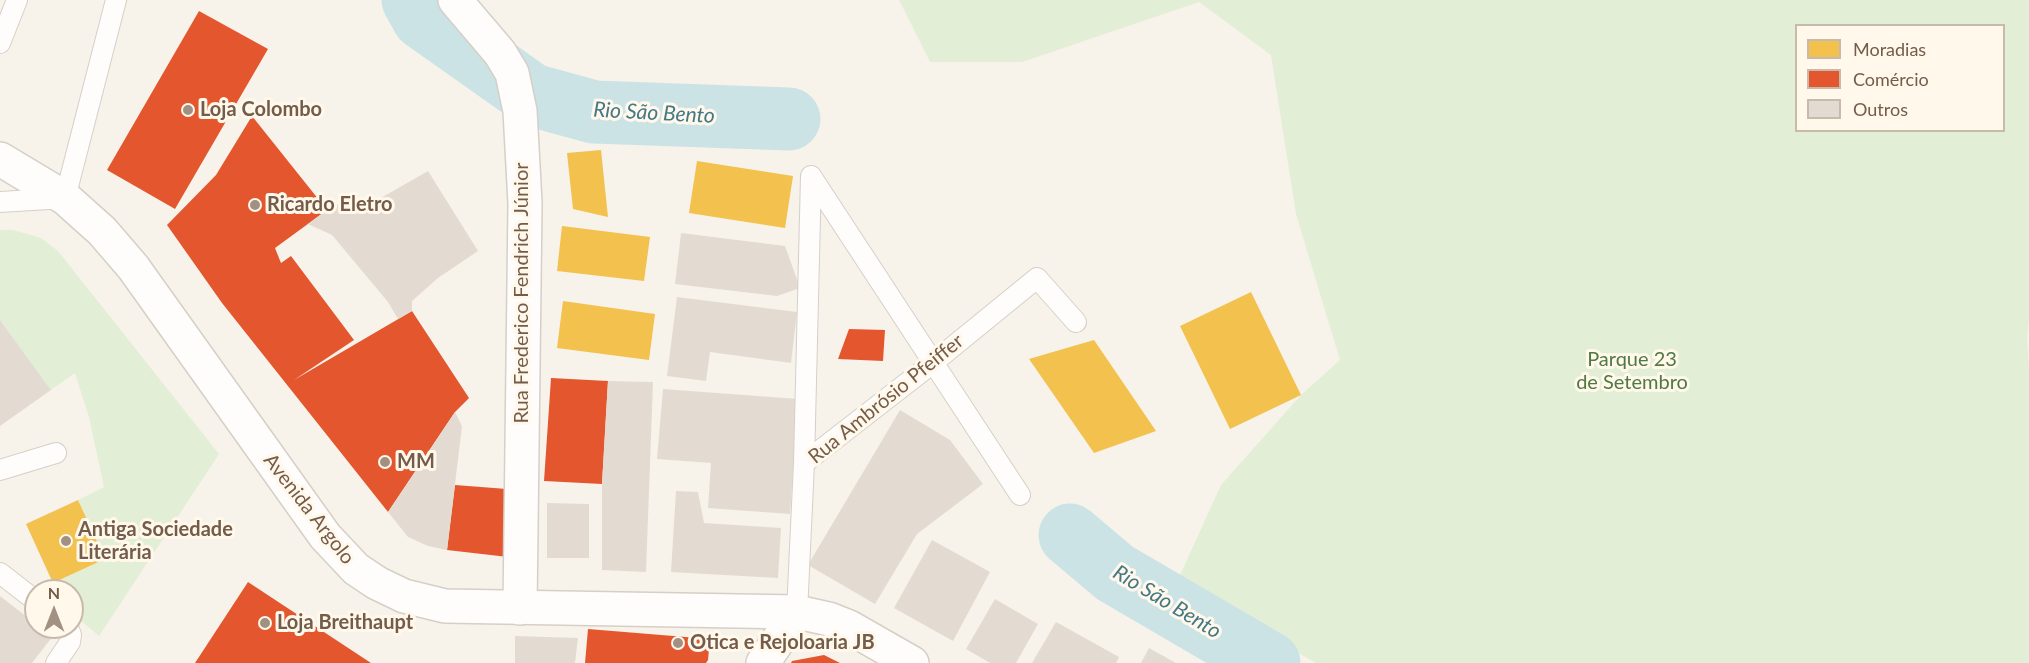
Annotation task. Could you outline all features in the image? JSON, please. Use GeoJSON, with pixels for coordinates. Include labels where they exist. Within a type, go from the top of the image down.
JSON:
{"type":"FeatureCollection","features":[{"type":"Feature","properties":{"kind":"main road","name":"Rua Frederico Fendrich Júnior"},"geometry":{"type":"LineString","coordinates":[[455,0],[500,53],[512,73],[520,111],[525,203],[520,608]]}},
{"type":"Feature","properties":{"kind":"main road","name":"Avenida Argolo"},"geometry":{"type":"LineString","coordinates":[[0,159],[65,198],[102,231],[133,267],[326,536],[356,569],[377,583],[404,596],[445,606],[797,612],[829,619],[849,627],[912,663]]}},
{"type":"Feature","properties":{"kind":"main road"},"geometry":{"type":"LineString","coordinates":[[763,663],[797,612]]}},
{"type":"Feature","properties":{"kind":"lane"},"geometry":{"type":"LineString","coordinates":[[0,44],[17,0]]}},
{"type":"Feature","properties":{"kind":"lane"},"geometry":{"type":"LineString","coordinates":[[0,202],[65,198],[116,0]]}},
{"type":"Feature","properties":{"kind":"lane"},"geometry":{"type":"LineString","coordinates":[[804,463],[811,176],[1020,495]]}},
{"type":"Feature","properties":{"kind":"lane","name":"Rua Ambrósio Pfeiffer"},"geometry":{"type":"LineString","coordinates":[[797,612],[804,463],[1037,278],[1076,322]]}},
{"type":"Feature","properties":{"kind":"lane"},"geometry":{"type":"LineString","coordinates":[[0,470],[56,453]]}},
{"type":"Feature","properties":{"kind":"lane"},"geometry":{"type":"LineString","coordinates":[[0,573],[24,592]]}},
{"type":"Feature","properties":{"kind":"lane"},"geometry":{"type":"LineString","coordinates":[[56,663],[70,639]]}},
{"type":"Feature","properties":{"kind":"green space","name":"Parque 23 de Setembro"},"geometry":{"type":"Polygon","coordinates":[[[899,0],[2029,0],[2029,320],[2027,339],[2029,367],[2029,663],[1316,663],[1176,584],[1221,485],[1301,395],[1340,360],[1296,214],[1271,55],[1199,2],[1022,62],[930,62],[899,0]]]}},
{"type":"Feature","properties":{"kind":"green space"},"geometry":{"type":"Polygon","coordinates":[[[0,230],[13,230],[41,238],[58,251],[219,454],[99,636],[84,623],[84,579],[63,579],[105,559],[78,500],[104,487],[89,417],[75,373],[51,390],[0,320],[0,230]]]}},
{"type":"Feature","properties":{"kind":"building: Moradias"},"geometry":{"type":"Polygon","coordinates":[[[601,150],[608,217],[573,209],[567,153],[601,150]]]}},
{"type":"Feature","properties":{"kind":"building: Moradias"},"geometry":{"type":"Polygon","coordinates":[[[697,161],[793,176],[785,228],[689,213],[697,161]]]}},
{"type":"Feature","properties":{"kind":"building: Moradias"},"geometry":{"type":"Polygon","coordinates":[[[562,226],[650,237],[644,281],[557,271],[562,226]]]}},
{"type":"Feature","properties":{"kind":"building: Moradias"},"geometry":{"type":"Polygon","coordinates":[[[1251,292],[1301,395],[1230,429],[1180,326],[1251,292]]]}},
{"type":"Feature","properties":{"kind":"building: Moradias"},"geometry":{"type":"Polygon","coordinates":[[[563,301],[655,314],[649,360],[557,348],[563,301]]]}},
{"type":"Feature","properties":{"kind":"building: Moradias"},"geometry":{"type":"Polygon","coordinates":[[[1094,340],[1156,431],[1094,453],[1029,359],[1094,340]]]}},
{"type":"Feature","properties":{"kind":"building: Moradias","name":"Antiga Sociedade Literária"},"geometry":{"type":"Polygon","coordinates":[[[78,500],[105,559],[62,579],[51,579],[26,524],[78,500]]]}},
{"type":"Feature","properties":{"kind":"building: Comércio","name":"Loja Colombo"},"geometry":{"type":"Polygon","coordinates":[[[199,11],[268,49],[175,209],[107,170],[199,11]]]}},
{"type":"Feature","properties":{"kind":"building: Comércio"},"geometry":{"type":"Polygon","coordinates":[[[252,116],[327,210],[275,248],[281,263],[291,256],[354,340],[294,380],[412,311],[469,398],[455,412],[388,512],[222,303],[167,225],[216,175],[252,116]]]}},
{"type":"Feature","properties":{"kind":"building: Comércio"},"geometry":{"type":"Polygon","coordinates":[[[849,329],[885,330],[883,361],[838,359],[849,329]]]}},
{"type":"Feature","properties":{"kind":"building: Comércio"},"geometry":{"type":"Polygon","coordinates":[[[551,378],[608,381],[602,484],[544,481],[551,378]]]}},
{"type":"Feature","properties":{"kind":"building: Comércio"},"geometry":{"type":"Polygon","coordinates":[[[455,485],[507,489],[508,557],[447,550],[455,485]]]}},
{"type":"Feature","properties":{"kind":"building: Comércio","name":"Loja Breithaupt"},"geometry":{"type":"Polygon","coordinates":[[[248,582],[371,663],[195,663],[248,582]]]}},
{"type":"Feature","properties":{"kind":"building: Comércio"},"geometry":{"type":"Polygon","coordinates":[[[588,629],[710,639],[708,660],[706,663],[585,663],[588,629]]]}},
{"type":"Feature","properties":{"kind":"building: Comércio"},"geometry":{"type":"Polygon","coordinates":[[[824,655],[840,663],[791,663],[792,661],[824,655]]]}},
{"type":"Feature","properties":{"kind":"building: Outros"},"geometry":{"type":"Polygon","coordinates":[[[428,171],[478,251],[438,278],[412,301],[412,311],[398,319],[388,302],[332,235],[308,224],[327,210],[319,200],[360,210],[428,171]]]}},
{"type":"Feature","properties":{"kind":"building: Outros"},"geometry":{"type":"Polygon","coordinates":[[[681,233],[785,246],[800,288],[777,296],[675,284],[681,233]]]}},
{"type":"Feature","properties":{"kind":"building: Outros"},"geometry":{"type":"Polygon","coordinates":[[[677,297],[797,312],[791,363],[710,352],[706,381],[667,376],[677,297]]]}},
{"type":"Feature","properties":{"kind":"building: Outros"},"geometry":{"type":"Polygon","coordinates":[[[0,320],[51,390],[0,426],[0,320]]]}},
{"type":"Feature","properties":{"kind":"building: Outros"},"geometry":{"type":"Polygon","coordinates":[[[608,381],[653,382],[646,572],[602,570],[602,484],[608,381]]]}},
{"type":"Feature","properties":{"kind":"building: Outros"},"geometry":{"type":"Polygon","coordinates":[[[663,389],[798,399],[790,514],[708,508],[711,463],[657,459],[663,389]]]}},
{"type":"Feature","properties":{"kind":"building: Outros"},"geometry":{"type":"Polygon","coordinates":[[[900,410],[950,440],[983,484],[917,534],[875,604],[808,565],[900,410]]]}},
{"type":"Feature","properties":{"kind":"building: Outros"},"geometry":{"type":"Polygon","coordinates":[[[455,412],[462,426],[447,550],[428,546],[408,537],[388,512],[455,412]]]}},
{"type":"Feature","properties":{"kind":"building: Outros"},"geometry":{"type":"Polygon","coordinates":[[[676,491],[698,492],[704,523],[781,528],[778,578],[671,572],[676,491]]]}},
{"type":"Feature","properties":{"kind":"building: Outros"},"geometry":{"type":"Polygon","coordinates":[[[547,503],[589,504],[589,558],[547,558],[547,503]]]}},
{"type":"Feature","properties":{"kind":"building: Outros"},"geometry":{"type":"Polygon","coordinates":[[[932,540],[990,572],[953,641],[894,608],[932,540]]]}},
{"type":"Feature","properties":{"kind":"building: Outros"},"geometry":{"type":"Polygon","coordinates":[[[0,596],[24,615],[24,639],[51,639],[32,663],[0,663],[0,596]]]}},
{"type":"Feature","properties":{"kind":"building: Outros"},"geometry":{"type":"Polygon","coordinates":[[[995,599],[1038,624],[1016,663],[990,663],[966,649],[995,599]]]}},
{"type":"Feature","properties":{"kind":"building: Outros"},"geometry":{"type":"Polygon","coordinates":[[[1056,622],[1119,657],[1116,663],[1032,663],[1056,622]]]}},
{"type":"Feature","properties":{"kind":"building: Outros"},"geometry":{"type":"Polygon","coordinates":[[[515,636],[578,638],[575,663],[515,663],[515,636]]]}},
{"type":"Feature","properties":{"kind":"building: Outros"},"geometry":{"type":"Polygon","coordinates":[[[1149,648],[1176,663],[1141,663],[1149,648]]]}},
{"type":"Feature","properties":{"kind":"waterway","name":"Rio São Bento"},"geometry":{"type":"LineString","coordinates":[[413,0],[423,18],[532,95],[594,112],[789,119]]}},
{"type":"Feature","properties":{"kind":"waterway","name":"Rio São Bento"},"geometry":{"type":"LineString","coordinates":[[1070,535],[1115,573],[1269,663]]}},
{"type":"Feature","properties":{"kind":"place","name":"Loja Colombo"},"geometry":{"type":"Point","coordinates":[188,110]}},
{"type":"Feature","properties":{"kind":"place","name":"Ricardo Eletro"},"geometry":{"type":"Point","coordinates":[255,205]}},
{"type":"Feature","properties":{"kind":"place","name":"MM"},"geometry":{"type":"Point","coordinates":[385,462]}},
{"type":"Feature","properties":{"kind":"place","name":"Antiga Sociedade Literária"},"geometry":{"type":"Point","coordinates":[66,541]}},
{"type":"Feature","properties":{"kind":"place","name":"Loja Breithaupt"},"geometry":{"type":"Point","coordinates":[265,623]}},
{"type":"Feature","properties":{"kind":"place","name":"Otica e Rejoloaria JB"},"geometry":{"type":"Point","coordinates":[678,643]}}]}
